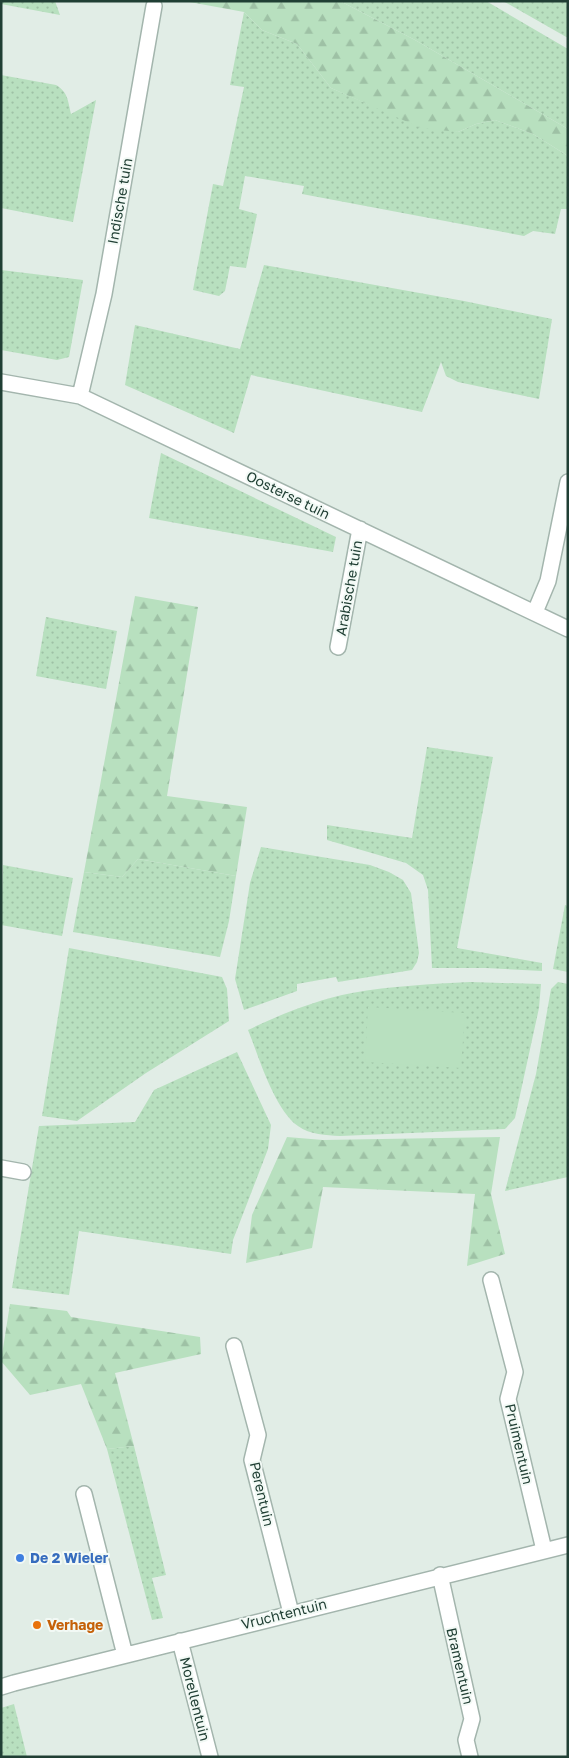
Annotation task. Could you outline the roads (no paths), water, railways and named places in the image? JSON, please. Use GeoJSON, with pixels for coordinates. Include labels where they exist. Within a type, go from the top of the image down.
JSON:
{"type":"FeatureCollection","features":[{"type":"Feature","properties":{"kind":"street","name":"Indische tuin"},"geometry":{"type":"LineString","coordinates":[[80,396],[104,294],[154,6]]}},
{"type":"Feature","properties":{"kind":"street","name":"Oosterse tuin"},"geometry":{"type":"LineString","coordinates":[[1,382],[80,396],[568,629]]}},
{"type":"Feature","properties":{"kind":"street"},"geometry":{"type":"LineString","coordinates":[[535,612],[548,580],[568,482]]}},
{"type":"Feature","properties":{"kind":"street","name":"Arabische tuin"},"geometry":{"type":"LineString","coordinates":[[338,647],[360,529]]}},
{"type":"Feature","properties":{"kind":"street"},"geometry":{"type":"LineString","coordinates":[[1,1168],[22,1172]]}},
{"type":"Feature","properties":{"kind":"street","name":"Pruimentuin"},"geometry":{"type":"LineString","coordinates":[[491,1280],[515,1372],[508,1399],[544,1550]]}},
{"type":"Feature","properties":{"kind":"street","name":"Perentuin"},"geometry":{"type":"LineString","coordinates":[[234,1346],[258,1435],[252,1460],[291,1612]]}},
{"type":"Feature","properties":{"kind":"street"},"geometry":{"type":"LineString","coordinates":[[84,1494],[125,1656]]}},
{"type":"Feature","properties":{"kind":"street","name":"Vruchtentuin"},"geometry":{"type":"LineString","coordinates":[[1,1688],[14,1683],[291,1612],[568,1544]]}},
{"type":"Feature","properties":{"kind":"street","name":"Bramentuin"},"geometry":{"type":"LineString","coordinates":[[440,1576],[472,1720],[466,1740],[470,1757]]}},
{"type":"Feature","properties":{"kind":"street","name":"Morellentuin"},"geometry":{"type":"LineString","coordinates":[[180,1641],[210,1757]]}},
{"type":"Feature","properties":{"kind":"tram line"},"geometry":{"type":"LineString","coordinates":[[1,1753],[2,1757]]}},
{"type":"Feature","properties":{"kind":"place","name":"De 2 Wieler"},"geometry":{"type":"Point","coordinates":[20,1558]}},
{"type":"Feature","properties":{"kind":"place","name":"Verhage"},"geometry":{"type":"Point","coordinates":[37,1625]}}]}
